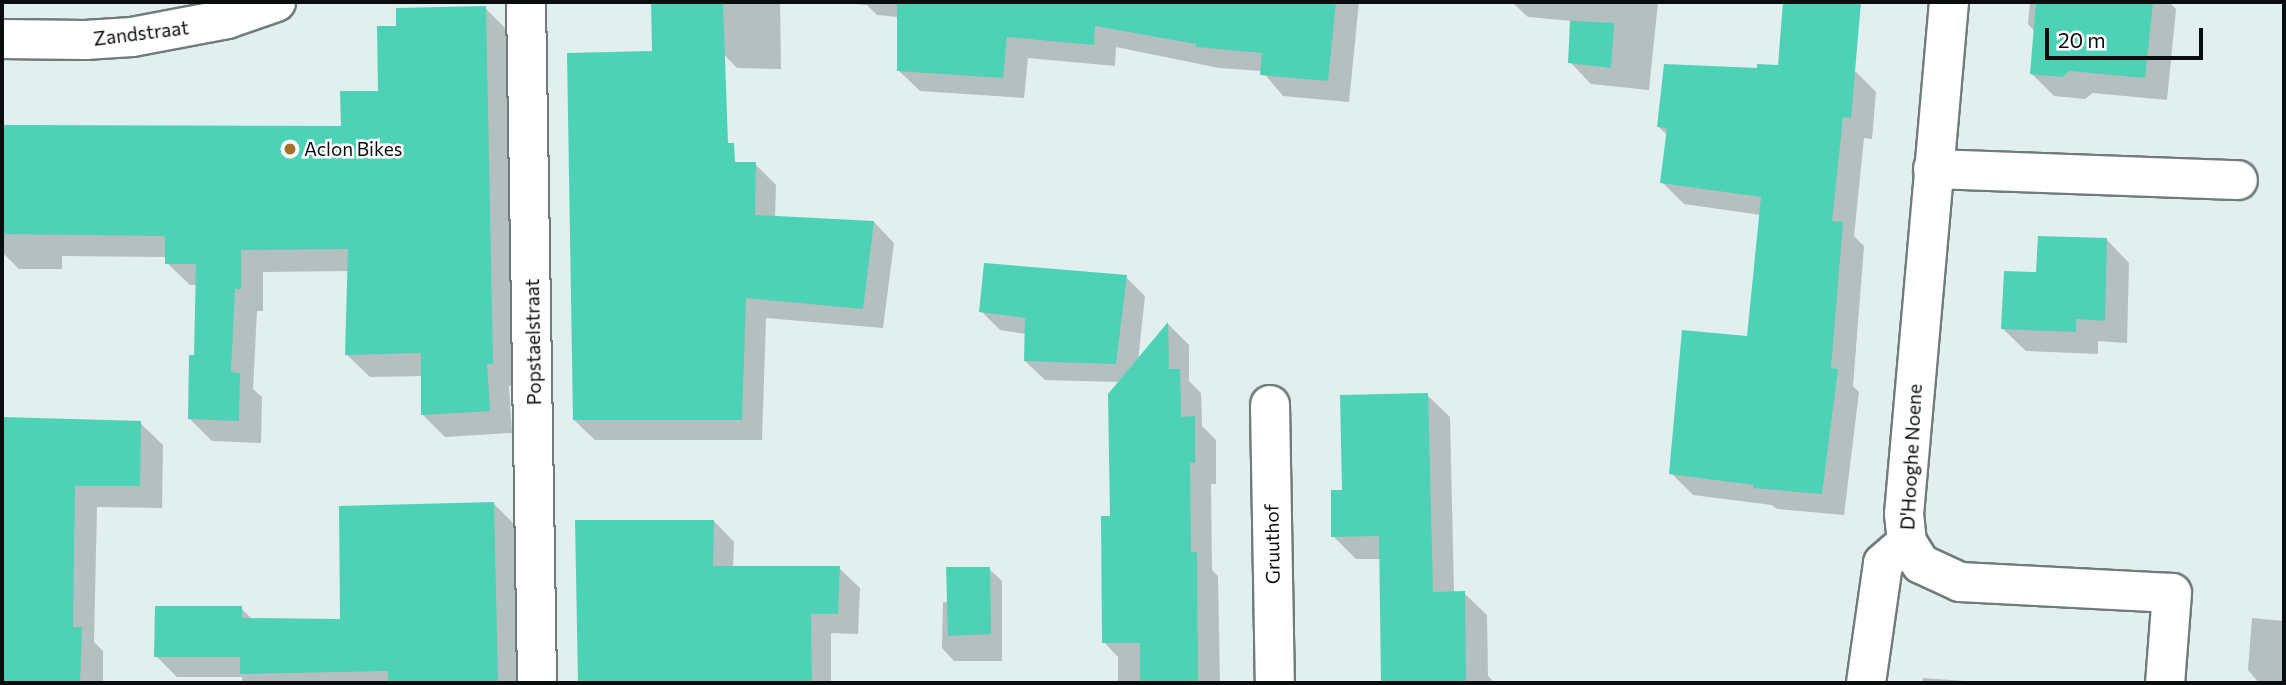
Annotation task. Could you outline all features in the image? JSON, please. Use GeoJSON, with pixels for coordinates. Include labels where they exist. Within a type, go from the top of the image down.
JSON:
{"type":"FeatureCollection","features":[{"type":"Feature","properties":{"kind":"street","name":"Zandstraat"},"geometry":{"type":"LineString","coordinates":[[2,39],[85,40],[132,37],[227,19],[276,2]]}},
{"type":"Feature","properties":{"kind":"street","name":"Popstaelstraat"},"geometry":{"type":"LineString","coordinates":[[526,2],[537,683]]}},
{"type":"Feature","properties":{"kind":"street","name":"D'Hooghe Noene"},"geometry":{"type":"LineString","coordinates":[[1949,2],[1904,514],[1907,542],[1921,564],[1960,582],[2172,593],[2165,683]]}},
{"type":"Feature","properties":{"kind":"street"},"geometry":{"type":"LineString","coordinates":[[1933,169],[2238,180]]}},
{"type":"Feature","properties":{"kind":"street","name":"Gruuthof"},"geometry":{"type":"LineString","coordinates":[[1270,405],[1275,683]]}},
{"type":"Feature","properties":{"kind":"street"},"geometry":{"type":"LineString","coordinates":[[1866,683],[1883,563],[1907,542]]}},
{"type":"Feature","properties":{"kind":"building"},"geometry":{"type":"Polygon","coordinates":[[[651,2],[723,2],[728,143],[734,143],[735,162],[756,162],[755,215],[874,221],[863,309],[746,298],[742,420],[573,420],[567,53],[652,51],[651,2]]]}},
{"type":"Feature","properties":{"kind":"building"},"geometry":{"type":"Polygon","coordinates":[[[897,2],[1336,2],[1328,81],[1260,75],[1262,53],[1196,47],[1196,44],[1095,26],[1094,45],[1007,37],[1003,78],[897,71],[897,2]]]}},
{"type":"Feature","properties":{"kind":"building"},"geometry":{"type":"Polygon","coordinates":[[[1783,2],[1861,2],[1851,118],[1843,117],[1832,221],[1843,222],[1831,368],[1838,369],[1822,494],[1753,488],[1754,485],[1669,474],[1682,330],[1747,336],[1761,197],[1660,183],[1667,128],[1657,127],[1664,64],[1757,68],[1757,64],[1778,65],[1783,2]]]}},
{"type":"Feature","properties":{"kind":"building"},"geometry":{"type":"Polygon","coordinates":[[[2036,2],[2153,2],[2145,78],[2070,71],[2062,77],[2030,74],[2036,2]]]}},
{"type":"Feature","properties":{"kind":"building"},"geometry":{"type":"Polygon","coordinates":[[[486,6],[493,364],[487,364],[490,411],[421,415],[421,353],[345,355],[348,249],[241,250],[241,289],[235,289],[231,372],[240,373],[239,421],[188,419],[189,355],[194,355],[196,264],[165,264],[165,236],[2,234],[2,125],[341,126],[340,91],[378,91],[377,26],[396,26],[396,8],[486,6]]]}},
{"type":"Feature","properties":{"kind":"building"},"geometry":{"type":"Polygon","coordinates":[[[1570,21],[1614,23],[1611,68],[1568,63],[1570,21]]]}},
{"type":"Feature","properties":{"kind":"building"},"geometry":{"type":"Polygon","coordinates":[[[2038,236],[2107,238],[2105,321],[2076,319],[2076,332],[2001,329],[2004,271],[2036,272],[2038,236]]]}},
{"type":"Feature","properties":{"kind":"building"},"geometry":{"type":"Polygon","coordinates":[[[984,263],[1127,275],[1116,364],[1024,361],[1025,318],[979,312],[984,263]]]}},
{"type":"Feature","properties":{"kind":"building"},"geometry":{"type":"Polygon","coordinates":[[[1168,322],[1169,369],[1180,369],[1181,417],[1195,416],[1195,463],[1190,463],[1191,552],[1197,552],[1198,683],[1140,683],[1140,643],[1102,643],[1101,516],[1110,516],[1108,394],[1168,322]]]}},
{"type":"Feature","properties":{"kind":"building"},"geometry":{"type":"Polygon","coordinates":[[[1428,393],[1433,592],[1465,591],[1466,683],[1381,683],[1379,536],[1331,537],[1331,490],[1342,490],[1340,395],[1428,393]]]}},
{"type":"Feature","properties":{"kind":"building"},"geometry":{"type":"Polygon","coordinates":[[[2,417],[141,421],[140,486],[75,486],[73,627],[82,627],[80,683],[2,683],[2,417]]]}},
{"type":"Feature","properties":{"kind":"building"},"geometry":{"type":"Polygon","coordinates":[[[494,502],[498,683],[388,683],[388,671],[240,674],[240,657],[154,657],[155,606],[242,606],[242,618],[340,619],[339,506],[494,502]]]}},
{"type":"Feature","properties":{"kind":"building"},"geometry":{"type":"Polygon","coordinates":[[[575,520],[714,520],[713,566],[840,566],[838,614],[811,614],[812,683],[578,683],[575,520]]]}},
{"type":"Feature","properties":{"kind":"building"},"geometry":{"type":"Polygon","coordinates":[[[946,567],[990,567],[991,634],[948,636],[946,567]]]}},
{"type":"Feature","properties":{"kind":"place","name":"Aclon Bikes"},"geometry":{"type":"Point","coordinates":[290,149]}}]}
